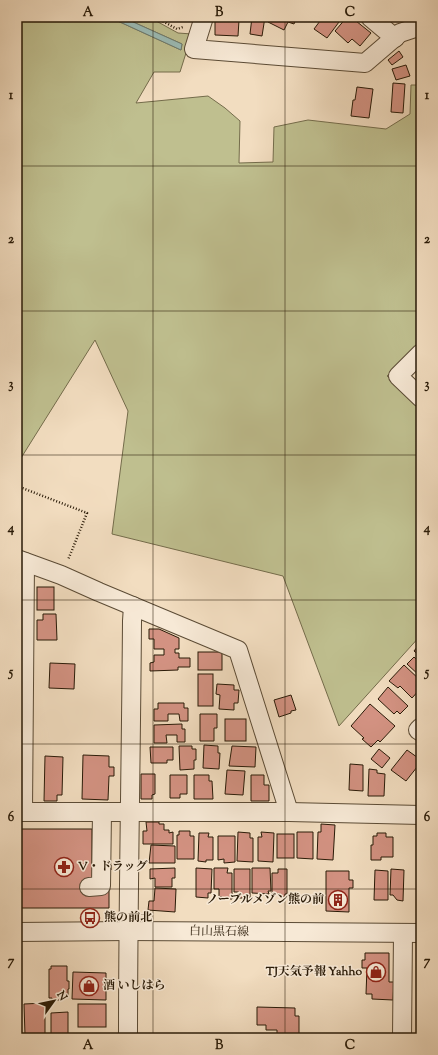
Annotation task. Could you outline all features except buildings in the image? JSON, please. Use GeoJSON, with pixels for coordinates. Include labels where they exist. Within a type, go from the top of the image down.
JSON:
{"type":"FeatureCollection","features":[{"type":"Feature","properties":{"kind":"street"},"geometry":{"type":"LineString","coordinates":[[204,17],[194,49],[365,63],[400,33],[421,26]]}},
{"type":"Feature","properties":{"kind":"street"},"geometry":{"type":"LineString","coordinates":[[370,17],[395,38]]}},
{"type":"Feature","properties":{"kind":"street"},"geometry":{"type":"LineString","coordinates":[[421,353],[398,376],[421,398]]}},
{"type":"Feature","properties":{"kind":"street"},"geometry":{"type":"LineString","coordinates":[[289,812],[238,650],[61,575],[21,560],[20,812],[102,818],[130,811],[421,815]]}},
{"type":"Feature","properties":{"kind":"street"},"geometry":{"type":"LineString","coordinates":[[128,1038],[132,621],[134,606]]}},
{"type":"Feature","properties":{"kind":"street"},"geometry":{"type":"LineString","coordinates":[[421,727],[418,730],[421,732]]}},
{"type":"Feature","properties":{"kind":"street"},"geometry":{"type":"LineString","coordinates":[[89,887],[101,886],[102,818]]}},
{"type":"Feature","properties":{"kind":"street","name":"白山黒石線"},"geometry":{"type":"LineString","coordinates":[[17,932],[128,931],[421,934]]}},
{"type":"Feature","properties":{"kind":"street"},"geometry":{"type":"LineString","coordinates":[[402,1038],[403,933]]}},
{"type":"Feature","properties":{"kind":"path"},"geometry":{"type":"LineString","coordinates":[[155,17],[177,29],[184,27]]}},
{"type":"Feature","properties":{"kind":"path"},"geometry":{"type":"LineString","coordinates":[[17,486],[87,513],[61,575]]}},
{"type":"Feature","properties":{"kind":"green space"},"geometry":{"type":"Polygon","coordinates":[[[17,17],[109,17],[181,50],[182,44],[122,17],[149,17],[178,33],[192,34],[180,72],[154,72],[136,103],[208,96],[240,121],[239,163],[273,162],[274,127],[308,120],[386,129],[410,114],[411,85],[421,85],[421,341],[387,376],[421,408],[421,635],[339,726],[283,576],[112,534],[128,411],[95,340],[21,458],[17,459],[17,17]]]}},
{"type":"Feature","properties":{"kind":"water"},"geometry":{"type":"Polygon","coordinates":[[[109,17],[122,17],[182,44],[181,50],[109,17]]]}},
{"type":"Feature","properties":{"kind":"place","name":"V・ドラッグ"},"geometry":{"type":"Point","coordinates":[64,867]}},
{"type":"Feature","properties":{"kind":"place","name":"ノーブルメゾン熊の前"},"geometry":{"type":"Point","coordinates":[338,900]}},
{"type":"Feature","properties":{"kind":"place","name":"熊の前北"},"geometry":{"type":"Point","coordinates":[90,918]}},
{"type":"Feature","properties":{"kind":"place","name":"TJ天気予報 Yahho"},"geometry":{"type":"Point","coordinates":[376,972]}},
{"type":"Feature","properties":{"kind":"place","name":"酒 いしはら"},"geometry":{"type":"Point","coordinates":[89,986]}}]}
